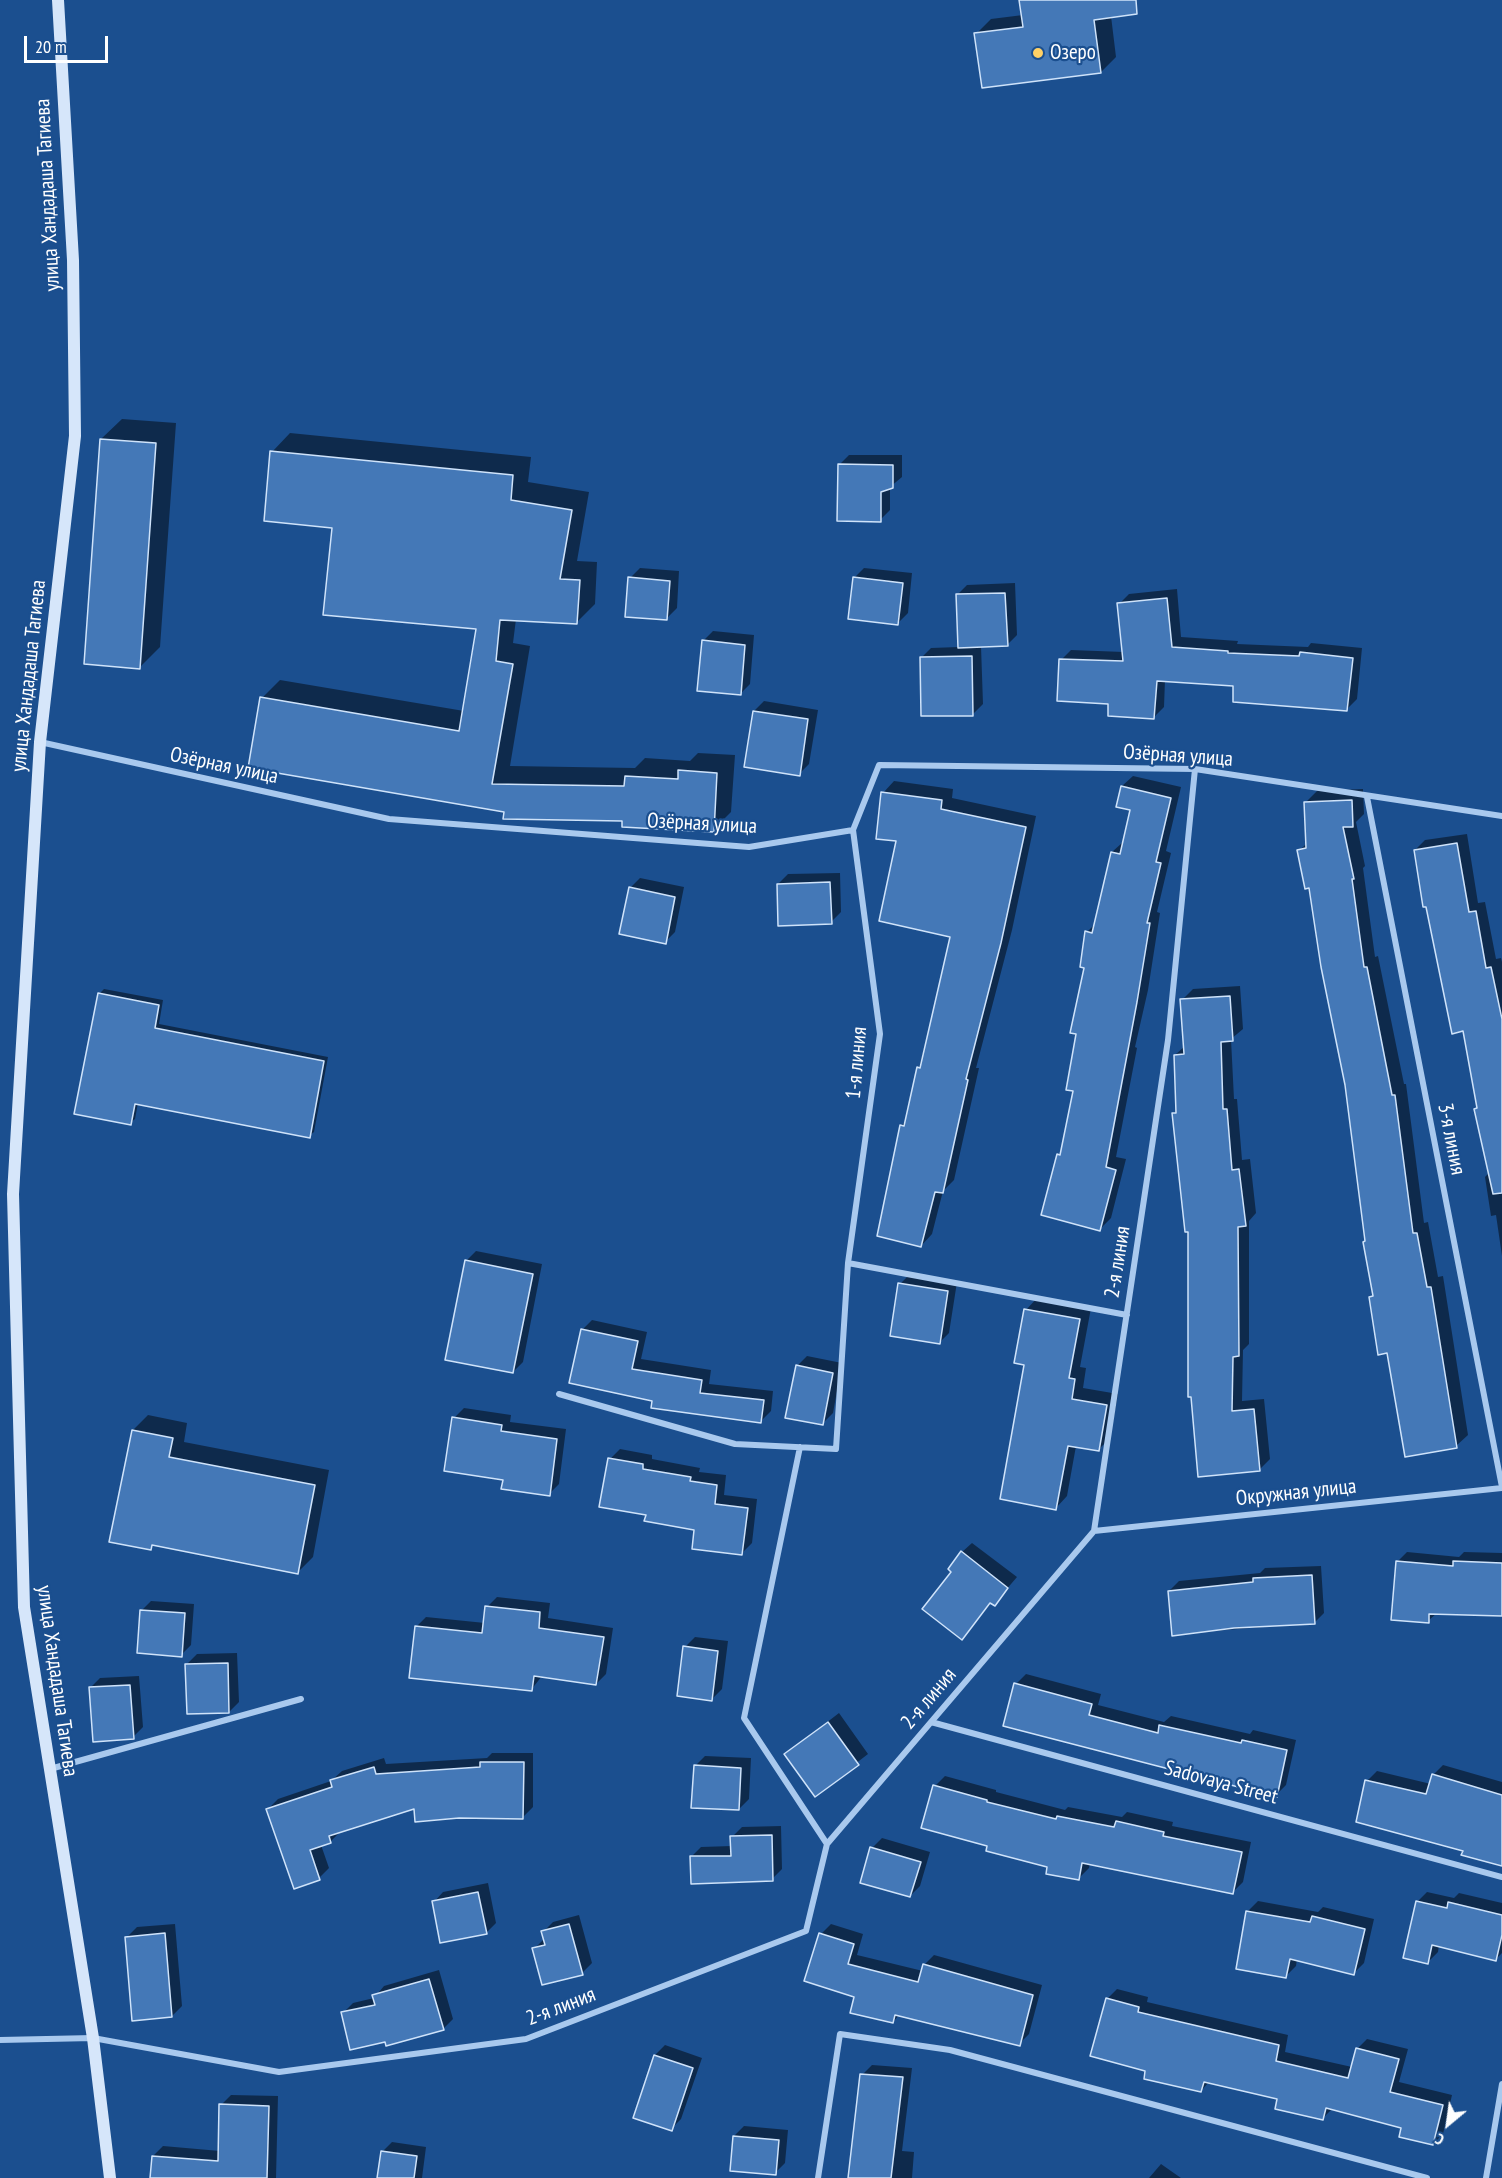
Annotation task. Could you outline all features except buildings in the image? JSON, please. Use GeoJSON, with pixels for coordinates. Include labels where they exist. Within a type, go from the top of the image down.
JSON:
{"type":"FeatureCollection","features":[{"type":"Feature","properties":{"kind":"street","name":"улица Хандадаша Тагиева"},"geometry":{"type":"LineString","coordinates":[[58,0],[73,261],[75,436],[43,743],[13,1194],[24,1606],[96,2039],[115,2178]]}},
{"type":"Feature","properties":{"kind":"street","name":"улица Хандадаша Тагиева"},"geometry":{"type":"LineString","coordinates":[[43,743],[81,438],[78,266],[65,0]]}},
{"type":"Feature","properties":{"kind":"street","name":"Озёрная улица"},"geometry":{"type":"LineString","coordinates":[[43,743],[389,819],[748,847],[853,830],[879,765],[1195,769],[1502,816]]}},
{"type":"Feature","properties":{"kind":"street","name":"2-я линия"},"geometry":{"type":"LineString","coordinates":[[96,2039],[279,2072],[526,2039],[806,1931],[827,1844],[1094,1531],[1168,1040],[1195,769]]}},
{"type":"Feature","properties":{"kind":"street","name":"3-я линия"},"geometry":{"type":"LineString","coordinates":[[1367,797],[1502,1488]]}},
{"type":"Feature","properties":{"kind":"street","name":"1-я линия"},"geometry":{"type":"LineString","coordinates":[[800,1447],[836,1449],[848,1263],[880,1034],[853,830]]}},
{"type":"Feature","properties":{"kind":"street"},"geometry":{"type":"LineString","coordinates":[[848,1263],[1127,1315]]}},
{"type":"Feature","properties":{"kind":"street"},"geometry":{"type":"LineString","coordinates":[[559,1394],[735,1444],[800,1447],[744,1718],[827,1844]]}},
{"type":"Feature","properties":{"kind":"street","name":"Окружная улица"},"geometry":{"type":"LineString","coordinates":[[1094,1531],[1502,1488]]}},
{"type":"Feature","properties":{"kind":"street"},"geometry":{"type":"LineString","coordinates":[[52,1768],[302,1699]]}},
{"type":"Feature","properties":{"kind":"street","name":"Sadovaya Street"},"geometry":{"type":"LineString","coordinates":[[931,1722],[1502,1877]]}},
{"type":"Feature","properties":{"kind":"street"},"geometry":{"type":"LineString","coordinates":[[818,2178],[840,2034],[950,2050],[1427,2178]]}},
{"type":"Feature","properties":{"kind":"street","name":"улица Хандадаша Тагиева"},"geometry":{"type":"LineString","coordinates":[[96,2039],[110,2178]]}},
{"type":"Feature","properties":{"kind":"street"},"geometry":{"type":"LineString","coordinates":[[0,2040],[96,2039]]}},
{"type":"Feature","properties":{"kind":"street"},"geometry":{"type":"LineString","coordinates":[[1486,2178],[1502,2084]]}},
{"type":"Feature","properties":{"kind":"place","name":"Озеро"},"geometry":{"type":"Point","coordinates":[1038,53]}}]}
